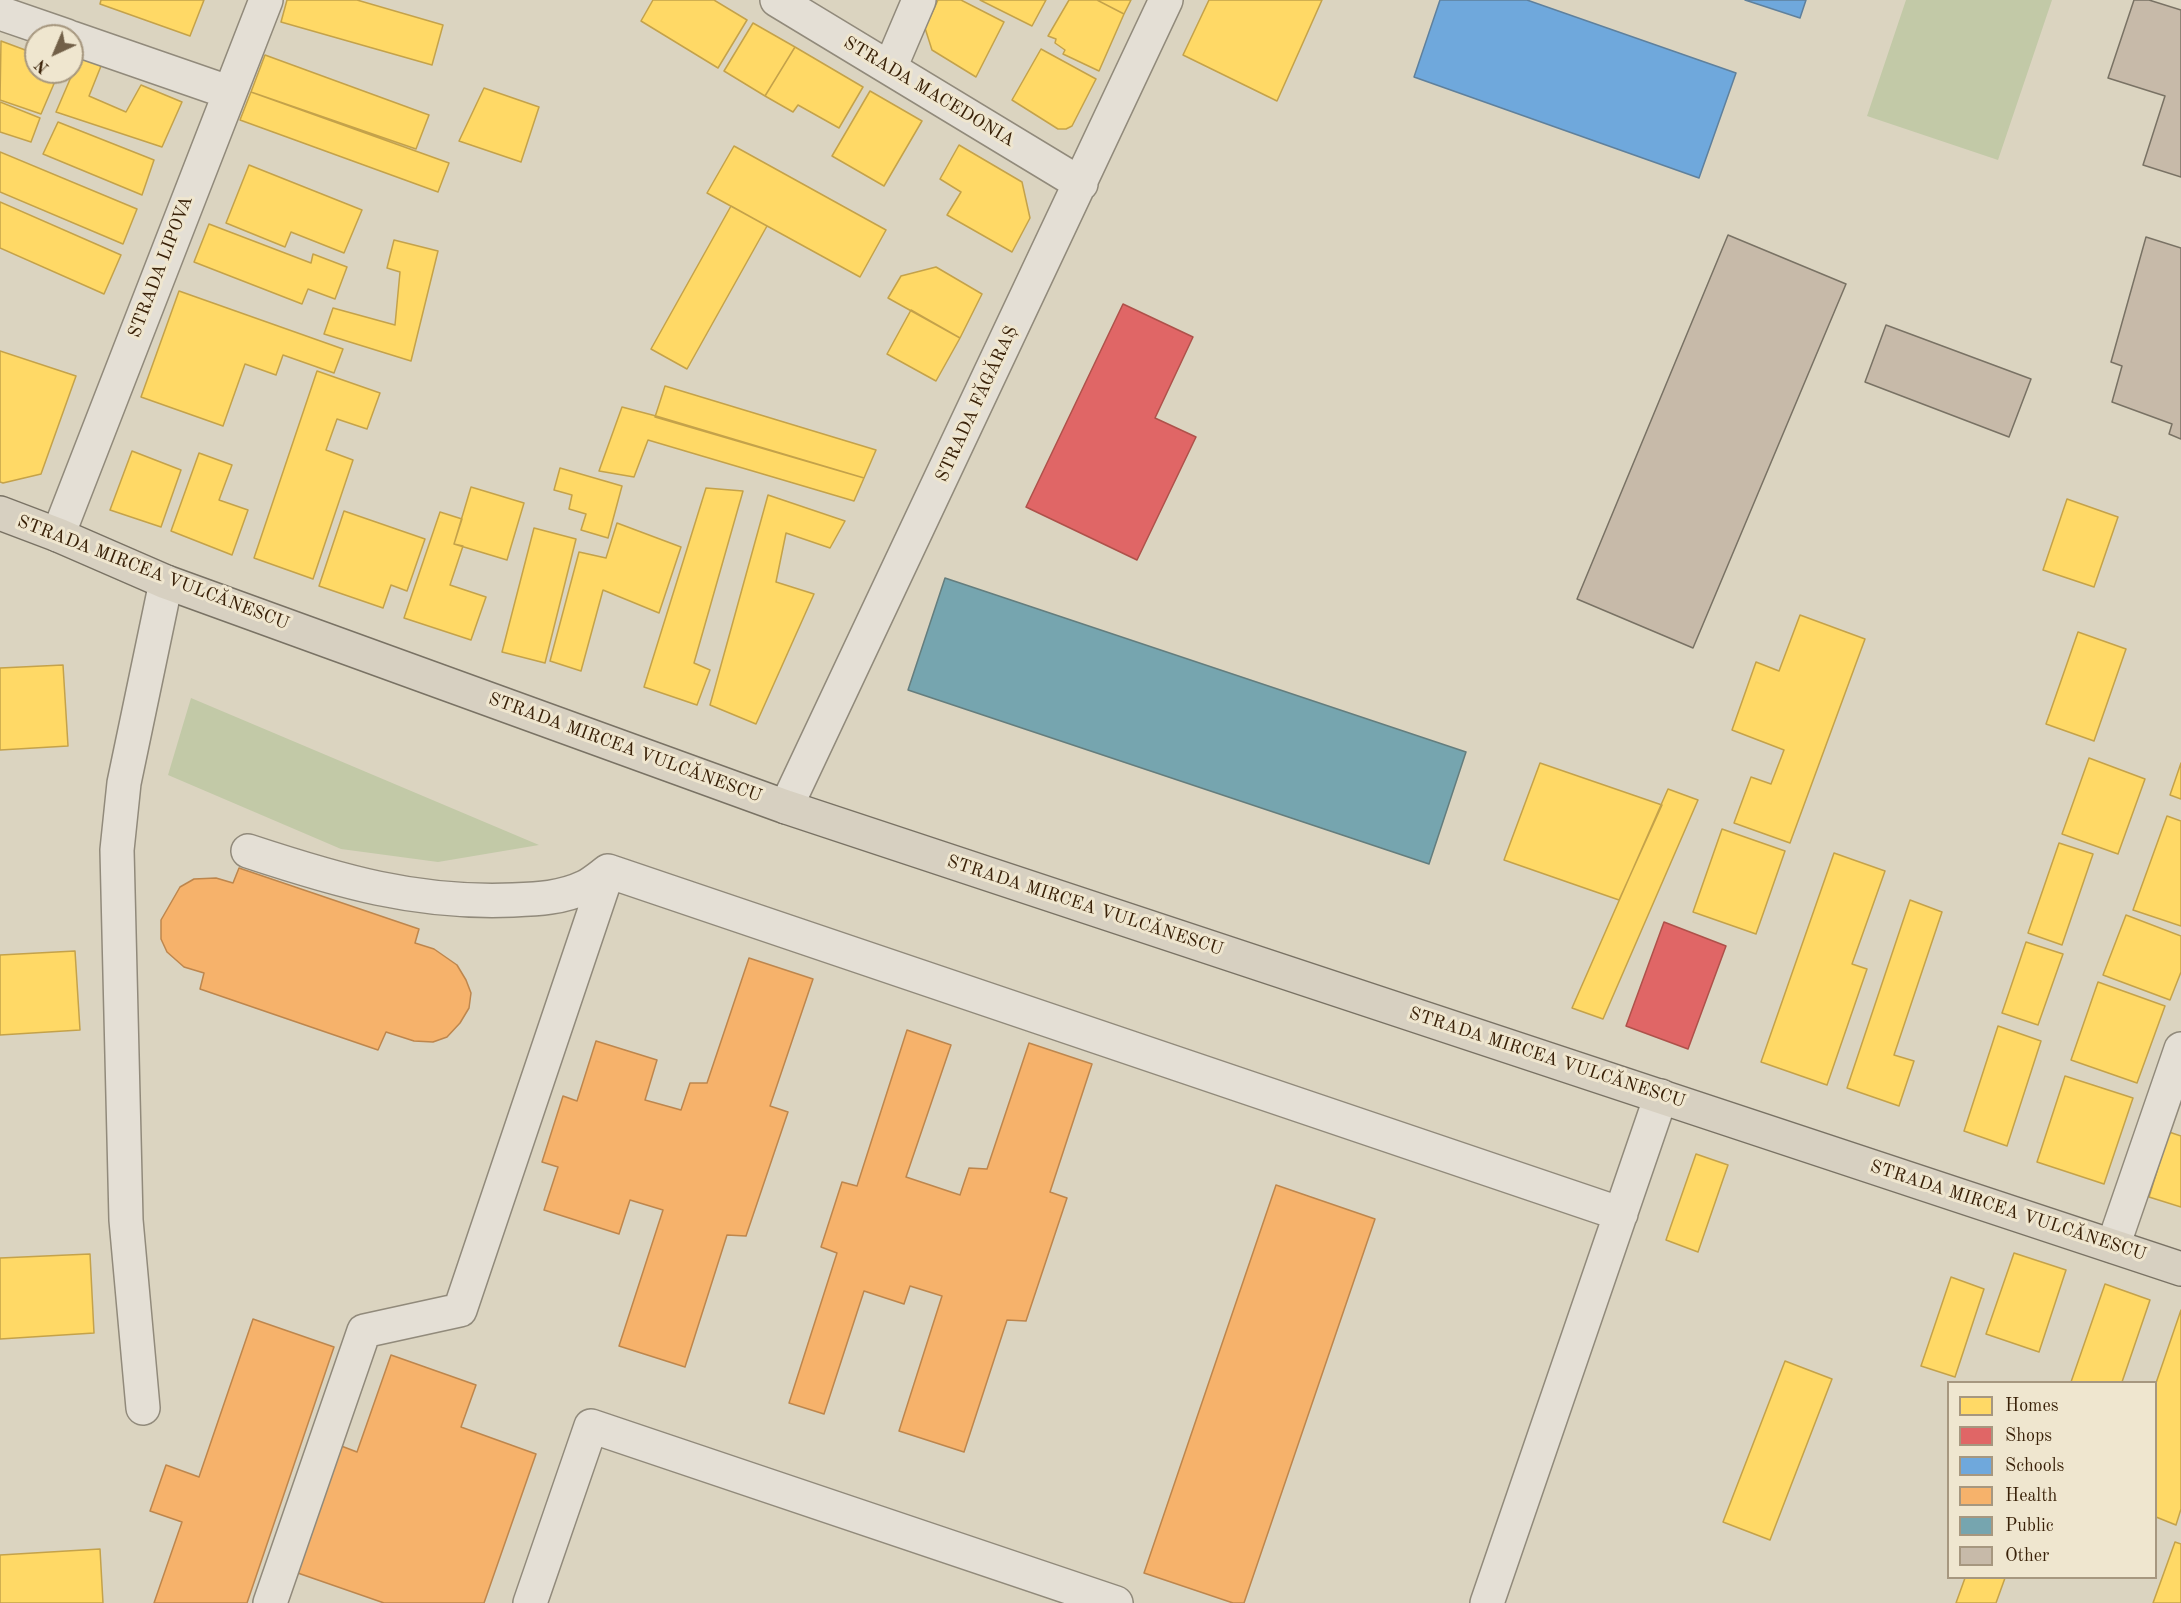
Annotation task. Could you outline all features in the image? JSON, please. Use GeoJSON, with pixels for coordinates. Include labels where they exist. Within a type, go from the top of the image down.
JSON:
{"type":"FeatureCollection","features":[{"type":"Feature","properties":{"kind":"main road","name":"STRADA MIRCEA VULCĂNESCU"},"geometry":{"type":"LineString","coordinates":[[0,513],[58,535],[166,582],[786,807],[2181,1269]]}},
{"type":"Feature","properties":{"kind":"street","name":"STRADA LIPOVA"},"geometry":{"type":"LineString","coordinates":[[58,535],[228,92],[266,0]]}},
{"type":"Feature","properties":{"kind":"street","name":"STRADA MACEDONIA"},"geometry":{"type":"LineString","coordinates":[[777,0],[1081,184]]}},
{"type":"Feature","properties":{"kind":"street"},"geometry":{"type":"LineString","coordinates":[[890,68],[919,0]]}},
{"type":"Feature","properties":{"kind":"street","name":"STRADA FĂGĂRAȘ"},"geometry":{"type":"LineString","coordinates":[[786,807],[1166,0]]}},
{"type":"Feature","properties":{"kind":"street"},"geometry":{"type":"LineString","coordinates":[[0,13],[32,24]]}},
{"type":"Feature","properties":{"kind":"street"},"geometry":{"type":"LineString","coordinates":[[84,42],[228,92]]}},
{"type":"Feature","properties":{"kind":"street"},"geometry":{"type":"LineString","coordinates":[[143,1408],[126,1220],[117,850],[124,783],[166,582]]}},
{"type":"Feature","properties":{"kind":"street"},"geometry":{"type":"LineString","coordinates":[[248,851],[341,882],[376,890],[455,899],[553,898],[586,887],[608,871]]}},
{"type":"Feature","properties":{"kind":"street"},"geometry":{"type":"LineString","coordinates":[[608,871],[1621,1214]]}},
{"type":"Feature","properties":{"kind":"street"},"geometry":{"type":"LineString","coordinates":[[270,1603],[364,1331],[460,1310],[608,871]]}},
{"type":"Feature","properties":{"kind":"street"},"geometry":{"type":"LineString","coordinates":[[2113,1246],[2181,1049]]}},
{"type":"Feature","properties":{"kind":"street"},"geometry":{"type":"LineString","coordinates":[[1487,1603],[1660,1096]]}},
{"type":"Feature","properties":{"kind":"street"},"geometry":{"type":"LineString","coordinates":[[530,1603],[591,1426],[1116,1603]]}},
{"type":"Feature","properties":{"kind":"green space"},"geometry":{"type":"Polygon","coordinates":[[[1906,0],[2052,0],[1998,160],[1867,116],[1906,0]]]}},
{"type":"Feature","properties":{"kind":"green space"},"geometry":{"type":"Polygon","coordinates":[[[191,698],[539,845],[438,862],[341,849],[168,775],[191,698]]]}},
{"type":"Feature","properties":{"kind":"building: Homes"},"geometry":{"type":"Polygon","coordinates":[[[101,0],[204,0],[190,36],[100,4],[101,0]]]}},
{"type":"Feature","properties":{"kind":"building: Homes"},"geometry":{"type":"Polygon","coordinates":[[[287,0],[357,0],[443,25],[432,65],[281,22],[287,0]]]}},
{"type":"Feature","properties":{"kind":"building: Homes"},"geometry":{"type":"Polygon","coordinates":[[[653,0],[714,0],[747,20],[718,68],[641,21],[653,0]]]}},
{"type":"Feature","properties":{"kind":"building: Homes"},"geometry":{"type":"Polygon","coordinates":[[[938,0],[961,0],[1004,22],[976,77],[932,50],[925,28],[938,0]]]}},
{"type":"Feature","properties":{"kind":"building: Homes"},"geometry":{"type":"Polygon","coordinates":[[[980,0],[1046,0],[1032,26],[980,0]]]}},
{"type":"Feature","properties":{"kind":"building: Homes"},"geometry":{"type":"Polygon","coordinates":[[[1069,0],[1097,0],[1124,14],[1099,71],[1063,54],[1065,50],[1055,43],[1056,39],[1048,36],[1069,0]]]}},
{"type":"Feature","properties":{"kind":"building: Homes"},"geometry":{"type":"Polygon","coordinates":[[[1097,0],[1131,0],[1124,14],[1097,0]]]}},
{"type":"Feature","properties":{"kind":"building: Homes"},"geometry":{"type":"Polygon","coordinates":[[[1209,0],[1322,0],[1277,101],[1183,55],[1209,0]]]}},
{"type":"Feature","properties":{"kind":"building: Homes"},"geometry":{"type":"Polygon","coordinates":[[[753,23],[795,47],[765,96],[724,71],[753,23]]]}},
{"type":"Feature","properties":{"kind":"building: Homes"},"geometry":{"type":"Polygon","coordinates":[[[1,41],[24,50],[24,84],[54,84],[41,114],[0,100],[1,41]]]}},
{"type":"Feature","properties":{"kind":"building: Homes"},"geometry":{"type":"Polygon","coordinates":[[[795,47],[863,87],[839,128],[798,105],[793,112],[765,96],[795,47]]]}},
{"type":"Feature","properties":{"kind":"building: Homes"},"geometry":{"type":"Polygon","coordinates":[[[1041,49],[1096,79],[1072,126],[1066,129],[1058,129],[1012,100],[1041,49]]]}},
{"type":"Feature","properties":{"kind":"building: Homes"},"geometry":{"type":"Polygon","coordinates":[[[265,55],[429,115],[416,149],[251,92],[265,55]]]}},
{"type":"Feature","properties":{"kind":"building: Homes"},"geometry":{"type":"Polygon","coordinates":[[[84,58],[101,66],[89,96],[126,112],[141,85],[182,102],[162,147],[56,112],[68,84],[84,84],[84,58]]]}},
{"type":"Feature","properties":{"kind":"building: Homes"},"geometry":{"type":"Polygon","coordinates":[[[484,88],[539,107],[521,162],[459,141],[484,88]]]}},
{"type":"Feature","properties":{"kind":"building: Homes"},"geometry":{"type":"Polygon","coordinates":[[[870,91],[922,121],[884,186],[832,156],[870,91]]]}},
{"type":"Feature","properties":{"kind":"building: Homes"},"geometry":{"type":"Polygon","coordinates":[[[251,92],[449,163],[438,192],[240,120],[251,92]]]}},
{"type":"Feature","properties":{"kind":"building: Homes"},"geometry":{"type":"Polygon","coordinates":[[[0,102],[40,118],[31,142],[0,132],[0,102]]]}},
{"type":"Feature","properties":{"kind":"building: Homes"},"geometry":{"type":"Polygon","coordinates":[[[58,122],[154,160],[142,195],[43,154],[58,122]]]}},
{"type":"Feature","properties":{"kind":"building: Homes"},"geometry":{"type":"Polygon","coordinates":[[[959,145],[1022,182],[1030,218],[1012,252],[947,215],[961,192],[940,179],[959,145]]]}},
{"type":"Feature","properties":{"kind":"building: Homes"},"geometry":{"type":"Polygon","coordinates":[[[734,146],[886,230],[860,277],[707,193],[734,146]]]}},
{"type":"Feature","properties":{"kind":"building: Homes"},"geometry":{"type":"Polygon","coordinates":[[[0,152],[137,209],[123,244],[0,192],[0,152]]]}},
{"type":"Feature","properties":{"kind":"building: Homes"},"geometry":{"type":"Polygon","coordinates":[[[249,165],[362,210],[344,253],[291,232],[285,247],[226,223],[249,165]]]}},
{"type":"Feature","properties":{"kind":"building: Homes"},"geometry":{"type":"Polygon","coordinates":[[[0,202],[121,255],[104,294],[0,248],[0,202]]]}},
{"type":"Feature","properties":{"kind":"building: Homes"},"geometry":{"type":"Polygon","coordinates":[[[731,206],[767,226],[687,369],[651,349],[731,206]]]}},
{"type":"Feature","properties":{"kind":"building: Homes"},"geometry":{"type":"Polygon","coordinates":[[[209,224],[311,263],[313,254],[347,267],[335,299],[308,289],[302,304],[194,262],[209,224]]]}},
{"type":"Feature","properties":{"kind":"building: Homes"},"geometry":{"type":"Polygon","coordinates":[[[394,240],[438,251],[411,361],[324,334],[333,308],[395,325],[400,272],[387,268],[394,240]]]}},
{"type":"Feature","properties":{"kind":"building: Homes"},"geometry":{"type":"Polygon","coordinates":[[[936,267],[982,294],[960,338],[888,298],[901,276],[936,267]]]}},
{"type":"Feature","properties":{"kind":"building: Homes"},"geometry":{"type":"Polygon","coordinates":[[[179,291],[343,349],[334,373],[283,355],[276,375],[245,364],[223,426],[141,397],[179,291]]]}},
{"type":"Feature","properties":{"kind":"building: Homes"},"geometry":{"type":"Polygon","coordinates":[[[911,310],[960,338],[936,381],[887,354],[911,310]]]}},
{"type":"Feature","properties":{"kind":"building: Homes"},"geometry":{"type":"Polygon","coordinates":[[[0,351],[76,376],[41,474],[3,483],[0,482],[0,351]]]}},
{"type":"Feature","properties":{"kind":"building: Homes"},"geometry":{"type":"Polygon","coordinates":[[[317,371],[380,393],[367,429],[337,419],[326,450],[353,460],[313,579],[254,558],[317,371]]]}},
{"type":"Feature","properties":{"kind":"building: Homes"},"geometry":{"type":"Polygon","coordinates":[[[665,386],[876,450],[864,478],[655,417],[665,386]]]}},
{"type":"Feature","properties":{"kind":"building: Homes"},"geometry":{"type":"Polygon","coordinates":[[[622,407],[864,478],[854,501],[648,440],[634,477],[599,471],[622,407]]]}},
{"type":"Feature","properties":{"kind":"building: Homes"},"geometry":{"type":"Polygon","coordinates":[[[132,451],[181,470],[161,527],[110,510],[132,451]]]}},
{"type":"Feature","properties":{"kind":"building: Homes"},"geometry":{"type":"Polygon","coordinates":[[[199,453],[232,465],[219,500],[248,510],[232,555],[171,531],[199,453]]]}},
{"type":"Feature","properties":{"kind":"building: Homes"},"geometry":{"type":"Polygon","coordinates":[[[560,468],[622,486],[608,538],[581,530],[586,514],[569,509],[572,495],[554,490],[560,468]]]}},
{"type":"Feature","properties":{"kind":"building: Homes"},"geometry":{"type":"Polygon","coordinates":[[[471,487],[524,503],[507,560],[454,544],[471,487]]]}},
{"type":"Feature","properties":{"kind":"building: Homes"},"geometry":{"type":"Polygon","coordinates":[[[706,488],[743,491],[694,663],[710,670],[697,705],[644,687],[706,488]]]}},
{"type":"Feature","properties":{"kind":"building: Homes"},"geometry":{"type":"Polygon","coordinates":[[[768,495],[845,521],[830,548],[786,533],[776,582],[814,594],[756,724],[710,705],[768,495]]]}},
{"type":"Feature","properties":{"kind":"building: Homes"},"geometry":{"type":"Polygon","coordinates":[[[2067,499],[2118,517],[2094,587],[2043,570],[2067,499]]]}},
{"type":"Feature","properties":{"kind":"building: Homes"},"geometry":{"type":"Polygon","coordinates":[[[344,511],[425,539],[407,591],[391,585],[383,608],[319,586],[344,511]]]}},
{"type":"Feature","properties":{"kind":"building: Homes"},"geometry":{"type":"Polygon","coordinates":[[[440,512],[462,519],[454,544],[463,546],[450,585],[486,597],[471,640],[404,618],[440,512]]]}},
{"type":"Feature","properties":{"kind":"building: Homes"},"geometry":{"type":"Polygon","coordinates":[[[617,523],[681,547],[659,613],[603,590],[581,671],[550,661],[579,552],[606,558],[617,523]]]}},
{"type":"Feature","properties":{"kind":"building: Homes"},"geometry":{"type":"Polygon","coordinates":[[[534,528],[576,539],[545,663],[502,652],[534,528]]]}},
{"type":"Feature","properties":{"kind":"building: Homes"},"geometry":{"type":"Polygon","coordinates":[[[1800,615],[1865,639],[1790,843],[1734,823],[1751,777],[1771,784],[1784,750],[1732,730],[1756,662],[1779,671],[1800,615]]]}},
{"type":"Feature","properties":{"kind":"building: Homes"},"geometry":{"type":"Polygon","coordinates":[[[2078,632],[2126,649],[2094,741],[2046,724],[2078,632]]]}},
{"type":"Feature","properties":{"kind":"building: Homes"},"geometry":{"type":"Polygon","coordinates":[[[63,665],[68,746],[0,750],[0,668],[63,665]]]}},
{"type":"Feature","properties":{"kind":"building: Homes"},"geometry":{"type":"Polygon","coordinates":[[[2089,758],[2145,779],[2118,854],[2062,834],[2089,758]]]}},
{"type":"Feature","properties":{"kind":"building: Homes"},"geometry":{"type":"Polygon","coordinates":[[[1540,763],[1662,805],[1619,900],[1504,860],[1540,763]]]}},
{"type":"Feature","properties":{"kind":"building: Homes"},"geometry":{"type":"Polygon","coordinates":[[[2181,763],[2181,799],[2170,795],[2181,763]]]}},
{"type":"Feature","properties":{"kind":"building: Homes"},"geometry":{"type":"Polygon","coordinates":[[[1668,789],[1698,800],[1603,1019],[1572,1008],[1668,789]]]}},
{"type":"Feature","properties":{"kind":"building: Homes"},"geometry":{"type":"Polygon","coordinates":[[[2167,816],[2181,821],[2181,926],[2133,910],[2167,816]]]}},
{"type":"Feature","properties":{"kind":"building: Homes"},"geometry":{"type":"Polygon","coordinates":[[[1722,829],[1785,851],[1756,934],[1693,912],[1722,829]]]}},
{"type":"Feature","properties":{"kind":"building: Homes"},"geometry":{"type":"Polygon","coordinates":[[[2059,843],[2093,854],[2062,945],[2028,933],[2059,843]]]}},
{"type":"Feature","properties":{"kind":"building: Homes"},"geometry":{"type":"Polygon","coordinates":[[[1834,853],[1885,871],[1852,964],[1867,969],[1827,1085],[1761,1062],[1834,853]]]}},
{"type":"Feature","properties":{"kind":"building: Homes"},"geometry":{"type":"Polygon","coordinates":[[[1910,900],[1942,912],[1894,1055],[1914,1061],[1899,1106],[1847,1088],[1910,900]]]}},
{"type":"Feature","properties":{"kind":"building: Homes"},"geometry":{"type":"Polygon","coordinates":[[[2126,915],[2181,936],[2181,972],[2170,1000],[2103,975],[2126,915]]]}},
{"type":"Feature","properties":{"kind":"building: Homes"},"geometry":{"type":"Polygon","coordinates":[[[2026,942],[2063,954],[2038,1025],[2002,1013],[2026,942]]]}},
{"type":"Feature","properties":{"kind":"building: Homes"},"geometry":{"type":"Polygon","coordinates":[[[75,951],[80,1030],[0,1035],[0,955],[75,951]]]}},
{"type":"Feature","properties":{"kind":"building: Homes"},"geometry":{"type":"Polygon","coordinates":[[[2098,982],[2165,1006],[2137,1083],[2071,1060],[2098,982]]]}},
{"type":"Feature","properties":{"kind":"building: Homes"},"geometry":{"type":"Polygon","coordinates":[[[1998,1026],[2041,1041],[2007,1146],[1964,1131],[1998,1026]]]}},
{"type":"Feature","properties":{"kind":"building: Homes"},"geometry":{"type":"Polygon","coordinates":[[[2065,1076],[2133,1098],[2104,1184],[2037,1162],[2065,1076]]]}},
{"type":"Feature","properties":{"kind":"building: Homes"},"geometry":{"type":"Polygon","coordinates":[[[2169,1132],[2181,1136],[2181,1207],[2149,1197],[2169,1132]]]}},
{"type":"Feature","properties":{"kind":"building: Homes"},"geometry":{"type":"Polygon","coordinates":[[[1696,1154],[1728,1165],[1698,1252],[1666,1240],[1696,1154]]]}},
{"type":"Feature","properties":{"kind":"building: Homes"},"geometry":{"type":"Polygon","coordinates":[[[2014,1253],[2066,1270],[2039,1352],[1986,1334],[2014,1253]]]}},
{"type":"Feature","properties":{"kind":"building: Homes"},"geometry":{"type":"Polygon","coordinates":[[[90,1254],[94,1333],[0,1339],[0,1258],[90,1254]]]}},
{"type":"Feature","properties":{"kind":"building: Homes"},"geometry":{"type":"Polygon","coordinates":[[[1951,1277],[1984,1289],[1955,1377],[1921,1366],[1951,1277]]]}},
{"type":"Feature","properties":{"kind":"building: Homes"},"geometry":{"type":"Polygon","coordinates":[[[2105,1284],[2150,1300],[2122,1381],[2071,1381],[2105,1284]]]}},
{"type":"Feature","properties":{"kind":"building: Homes"},"geometry":{"type":"Polygon","coordinates":[[[2181,1310],[2181,1509],[2176,1525],[2157,1517],[2157,1381],[2181,1310]]]}},
{"type":"Feature","properties":{"kind":"building: Homes"},"geometry":{"type":"Polygon","coordinates":[[[1785,1361],[1832,1379],[1770,1540],[1723,1522],[1785,1361]]]}},
{"type":"Feature","properties":{"kind":"building: Homes"},"geometry":{"type":"Polygon","coordinates":[[[2175,1542],[2181,1544],[2181,1603],[2153,1603],[2175,1542]]]}},
{"type":"Feature","properties":{"kind":"building: Homes"},"geometry":{"type":"Polygon","coordinates":[[[100,1549],[103,1603],[0,1603],[0,1555],[100,1549]]]}},
{"type":"Feature","properties":{"kind":"building: Homes"},"geometry":{"type":"Polygon","coordinates":[[[1965,1579],[2005,1579],[1996,1603],[1956,1603],[1965,1579]]]}},
{"type":"Feature","properties":{"kind":"building: Shops"},"geometry":{"type":"Polygon","coordinates":[[[1123,304],[1193,337],[1155,418],[1196,437],[1137,560],[1026,507],[1123,304]]]}},
{"type":"Feature","properties":{"kind":"building: Shops"},"geometry":{"type":"Polygon","coordinates":[[[1664,922],[1726,946],[1688,1049],[1626,1026],[1664,922]]]}},
{"type":"Feature","properties":{"kind":"building: Schools"},"geometry":{"type":"Polygon","coordinates":[[[1440,0],[1527,0],[1736,73],[1699,178],[1414,77],[1440,0]]]}},
{"type":"Feature","properties":{"kind":"building: Schools"},"geometry":{"type":"Polygon","coordinates":[[[1745,0],[1806,0],[1800,18],[1745,0]]]}},
{"type":"Feature","properties":{"kind":"building: Health"},"geometry":{"type":"Polygon","coordinates":[[[239,868],[419,929],[415,943],[434,949],[457,965],[466,980],[471,993],[469,1008],[460,1023],[447,1037],[433,1042],[414,1041],[386,1032],[378,1050],[200,989],[204,973],[184,967],[167,952],[161,939],[161,920],[180,887],[194,879],[216,878],[233,883],[239,868]]]}},
{"type":"Feature","properties":{"kind":"building: Health"},"geometry":{"type":"Polygon","coordinates":[[[749,958],[813,979],[770,1106],[788,1112],[746,1236],[727,1235],[685,1367],[619,1346],[663,1210],[630,1200],[619,1234],[544,1210],[558,1167],[542,1162],[563,1096],[577,1101],[596,1041],[657,1060],[645,1100],[681,1110],[690,1083],[707,1083],[749,958]]]}},
{"type":"Feature","properties":{"kind":"building: Health"},"geometry":{"type":"Polygon","coordinates":[[[907,1030],[951,1045],[906,1177],[960,1195],[969,1168],[987,1169],[1029,1043],[1092,1064],[1050,1192],[1067,1198],[1026,1321],[1007,1320],[964,1452],[899,1431],[942,1296],[910,1286],[904,1304],[864,1291],[824,1414],[789,1403],[837,1253],[821,1247],[842,1182],[857,1186],[907,1030]]]}},
{"type":"Feature","properties":{"kind":"building: Health"},"geometry":{"type":"Polygon","coordinates":[[[1276,1185],[1375,1219],[1244,1603],[1233,1603],[1144,1573],[1276,1185]]]}},
{"type":"Feature","properties":{"kind":"building: Health"},"geometry":{"type":"Polygon","coordinates":[[[253,1319],[334,1347],[247,1603],[154,1603],[182,1522],[150,1511],[166,1465],[199,1477],[253,1319]]]}},
{"type":"Feature","properties":{"kind":"building: Health"},"geometry":{"type":"Polygon","coordinates":[[[391,1355],[476,1385],[461,1427],[536,1454],[484,1603],[384,1603],[292,1571],[336,1444],[357,1452],[391,1355]]]}},
{"type":"Feature","properties":{"kind":"building: Public"},"geometry":{"type":"Polygon","coordinates":[[[945,578],[1466,752],[1429,864],[908,690],[945,578]]]}},
{"type":"Feature","properties":{"kind":"building: Other"},"geometry":{"type":"Polygon","coordinates":[[[2134,0],[2149,0],[2181,10],[2181,177],[2143,165],[2165,96],[2108,78],[2134,0]]]}},
{"type":"Feature","properties":{"kind":"building: Other"},"geometry":{"type":"Polygon","coordinates":[[[1728,235],[1846,284],[1693,648],[1577,599],[1728,235]]]}},
{"type":"Feature","properties":{"kind":"building: Other"},"geometry":{"type":"Polygon","coordinates":[[[2146,237],[2181,248],[2181,439],[2169,434],[2172,424],[2112,402],[2122,366],[2111,362],[2146,237]]]}},
{"type":"Feature","properties":{"kind":"building: Other"},"geometry":{"type":"Polygon","coordinates":[[[1886,325],[2031,379],[2009,437],[1865,382],[1886,325]]]}}]}
